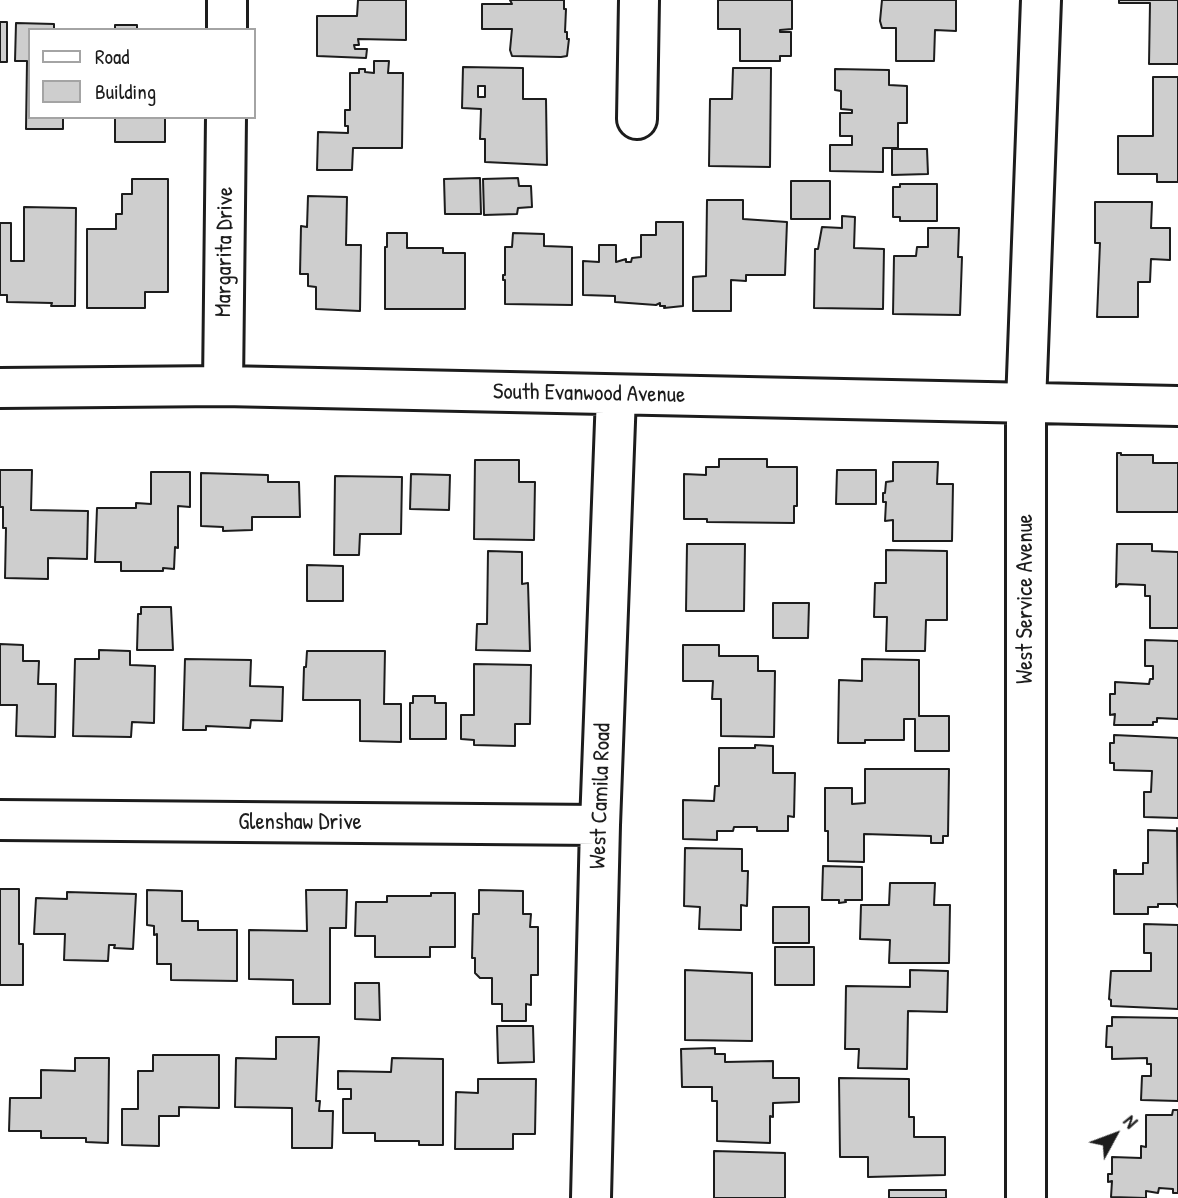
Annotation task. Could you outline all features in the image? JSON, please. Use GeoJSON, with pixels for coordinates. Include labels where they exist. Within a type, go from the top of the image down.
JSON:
{"type":"FeatureCollection","features":[{"type":"Feature","properties":{"kind":"street"},"geometry":{"type":"LineString","coordinates":[[227,0],[227,28]]}},
{"type":"Feature","properties":{"kind":"street"},"geometry":{"type":"LineString","coordinates":[[637,118],[639,0]]}},
{"type":"Feature","properties":{"kind":"street","name":"West Service Avenue"},"geometry":{"type":"LineString","coordinates":[[1026,1198],[1026,404],[1041,0]]}},
{"type":"Feature","properties":{"kind":"street","name":"Margarita Drive"},"geometry":{"type":"LineString","coordinates":[[223,386],[226,119]]}},
{"type":"Feature","properties":{"kind":"street","name":"South Evanwood Avenue"},"geometry":{"type":"LineString","coordinates":[[0,388],[223,386],[1178,406]]}},
{"type":"Feature","properties":{"kind":"street","name":"West Camila Road"},"geometry":{"type":"LineString","coordinates":[[591,1198],[600,825],[616,395]]}},
{"type":"Feature","properties":{"kind":"street","name":"Glenshaw Drive"},"geometry":{"type":"LineString","coordinates":[[0,821],[600,825]]}},
{"type":"Feature","properties":{"kind":"building"},"geometry":{"type":"Polygon","coordinates":[[[358,0],[406,0],[406,40],[358,39],[359,45],[354,45],[355,49],[367,49],[366,58],[317,56],[317,16],[357,16],[358,0]]]}},
{"type":"Feature","properties":{"kind":"building"},"geometry":{"type":"Polygon","coordinates":[[[510,0],[564,0],[565,32],[569,39],[567,56],[512,56],[512,29],[482,29],[482,4],[512,4],[510,0]]]}},
{"type":"Feature","properties":{"kind":"building"},"geometry":{"type":"Polygon","coordinates":[[[718,0],[792,0],[792,29],[780,30],[791,32],[791,56],[780,56],[780,61],[740,61],[740,29],[718,29],[718,0]]]}},
{"type":"Feature","properties":{"kind":"building"},"geometry":{"type":"Polygon","coordinates":[[[882,0],[956,0],[956,31],[935,30],[934,61],[896,61],[896,28],[882,28],[882,0]]]}},
{"type":"Feature","properties":{"kind":"building"},"geometry":{"type":"Polygon","coordinates":[[[1119,0],[1178,0],[1178,64],[1149,64],[1150,3],[1119,3],[1119,0]]]}},
{"type":"Feature","properties":{"kind":"building"},"geometry":{"type":"Polygon","coordinates":[[[0,22],[7,22],[7,62],[0,62],[0,22]]]}},
{"type":"Feature","properties":{"kind":"building"},"geometry":{"type":"Polygon","coordinates":[[[16,23],[54,24],[54,28],[28,28],[28,119],[63,119],[63,129],[26,129],[27,61],[15,61],[16,23]]]}},
{"type":"Feature","properties":{"kind":"building"},"geometry":{"type":"Polygon","coordinates":[[[115,25],[137,25],[137,28],[115,28],[115,25]]]}},
{"type":"Feature","properties":{"kind":"building"},"geometry":{"type":"Polygon","coordinates":[[[374,61],[389,61],[388,73],[403,73],[402,148],[353,148],[352,170],[317,170],[318,132],[348,133],[345,110],[350,110],[350,73],[359,73],[359,69],[365,69],[365,72],[374,73],[374,61]]]}},
{"type":"Feature","properties":{"kind":"building"},"geometry":{"type":"Polygon","coordinates":[[[463,67],[523,68],[523,99],[546,99],[547,165],[485,162],[485,139],[480,139],[481,109],[462,108],[463,67]],[[478,86],[478,97],[485,97],[485,86],[478,86]]]}},
{"type":"Feature","properties":{"kind":"building"},"geometry":{"type":"Polygon","coordinates":[[[733,68],[771,68],[770,167],[709,166],[710,99],[732,99],[733,68]]]}},
{"type":"Feature","properties":{"kind":"building"},"geometry":{"type":"Polygon","coordinates":[[[835,69],[889,70],[889,85],[907,86],[907,123],[898,123],[898,148],[883,148],[883,172],[830,171],[830,145],[852,145],[852,136],[840,136],[840,113],[852,113],[852,110],[841,109],[841,91],[835,90],[835,69]]]}},
{"type":"Feature","properties":{"kind":"building"},"geometry":{"type":"Polygon","coordinates":[[[1153,77],[1178,77],[1178,182],[1157,182],[1157,174],[1118,174],[1118,136],[1153,136],[1153,77]]]}},
{"type":"Feature","properties":{"kind":"building"},"geometry":{"type":"Polygon","coordinates":[[[115,119],[165,119],[165,142],[115,142],[115,119]]]}},
{"type":"Feature","properties":{"kind":"building"},"geometry":{"type":"Polygon","coordinates":[[[892,149],[927,149],[928,174],[892,175],[892,149]]]}},
{"type":"Feature","properties":{"kind":"building"},"geometry":{"type":"Polygon","coordinates":[[[480,178],[481,214],[445,214],[444,179],[480,178]]]}},
{"type":"Feature","properties":{"kind":"building"},"geometry":{"type":"Polygon","coordinates":[[[518,178],[519,186],[531,186],[532,207],[518,208],[517,214],[484,215],[483,179],[518,178]]]}},
{"type":"Feature","properties":{"kind":"building"},"geometry":{"type":"Polygon","coordinates":[[[132,179],[168,179],[168,292],[145,292],[145,308],[87,308],[87,229],[116,229],[116,214],[122,214],[122,194],[132,194],[132,179]]]}},
{"type":"Feature","properties":{"kind":"building"},"geometry":{"type":"Polygon","coordinates":[[[791,181],[830,181],[830,219],[791,219],[791,181]]]}},
{"type":"Feature","properties":{"kind":"building"},"geometry":{"type":"Polygon","coordinates":[[[900,184],[937,184],[937,221],[900,221],[900,217],[893,217],[893,187],[900,187],[900,184]]]}},
{"type":"Feature","properties":{"kind":"building"},"geometry":{"type":"Polygon","coordinates":[[[308,196],[347,197],[346,245],[361,245],[360,311],[316,309],[316,287],[308,286],[308,274],[300,274],[301,226],[307,227],[308,196]]]}},
{"type":"Feature","properties":{"kind":"building"},"geometry":{"type":"Polygon","coordinates":[[[707,200],[743,200],[743,219],[787,222],[785,275],[746,275],[746,281],[731,280],[731,311],[693,311],[693,277],[706,276],[707,200]]]}},
{"type":"Feature","properties":{"kind":"building"},"geometry":{"type":"Polygon","coordinates":[[[1095,202],[1152,202],[1151,228],[1170,228],[1170,260],[1151,259],[1150,282],[1138,282],[1138,317],[1097,317],[1100,243],[1095,243],[1095,202]]]}},
{"type":"Feature","properties":{"kind":"building"},"geometry":{"type":"Polygon","coordinates":[[[24,207],[76,208],[75,306],[7,302],[7,295],[0,295],[0,223],[11,223],[11,261],[24,261],[24,207]]]}},
{"type":"Feature","properties":{"kind":"building"},"geometry":{"type":"Polygon","coordinates":[[[842,216],[855,217],[854,248],[884,249],[883,309],[814,308],[815,249],[818,249],[822,227],[842,228],[842,216]]]}},
{"type":"Feature","properties":{"kind":"building"},"geometry":{"type":"Polygon","coordinates":[[[656,222],[683,222],[683,306],[664,308],[660,303],[615,302],[615,296],[583,295],[583,261],[599,262],[599,245],[616,245],[616,262],[626,259],[626,262],[631,262],[632,258],[641,257],[641,235],[656,235],[656,222]]]}},
{"type":"Feature","properties":{"kind":"building"},"geometry":{"type":"Polygon","coordinates":[[[928,228],[959,228],[958,257],[962,257],[960,315],[893,314],[894,256],[916,256],[917,247],[928,247],[928,228]]]}},
{"type":"Feature","properties":{"kind":"building"},"geometry":{"type":"Polygon","coordinates":[[[387,233],[407,233],[407,248],[443,248],[443,253],[465,253],[465,309],[385,309],[387,233]]]}},
{"type":"Feature","properties":{"kind":"building"},"geometry":{"type":"Polygon","coordinates":[[[513,233],[544,234],[544,246],[572,247],[572,305],[505,304],[505,247],[512,247],[513,233]]]}},
{"type":"Feature","properties":{"kind":"building"},"geometry":{"type":"Polygon","coordinates":[[[1117,453],[1153,455],[1153,463],[1178,463],[1178,512],[1117,512],[1117,453]]]}},
{"type":"Feature","properties":{"kind":"building"},"geometry":{"type":"Polygon","coordinates":[[[719,459],[767,459],[767,467],[797,467],[794,523],[707,522],[707,519],[684,519],[684,474],[706,475],[706,467],[719,467],[719,459]]]}},
{"type":"Feature","properties":{"kind":"building"},"geometry":{"type":"Polygon","coordinates":[[[475,460],[519,460],[519,482],[535,482],[534,540],[474,539],[475,460]]]}},
{"type":"Feature","properties":{"kind":"building"},"geometry":{"type":"Polygon","coordinates":[[[893,462],[938,462],[937,484],[953,484],[952,541],[893,541],[893,520],[885,521],[886,502],[883,502],[883,493],[886,482],[893,481],[893,462]]]}},
{"type":"Feature","properties":{"kind":"building"},"geometry":{"type":"Polygon","coordinates":[[[0,470],[32,470],[31,510],[88,511],[87,559],[48,558],[48,579],[5,578],[6,528],[3,528],[3,507],[0,507],[0,470]]]}},
{"type":"Feature","properties":{"kind":"building"},"geometry":{"type":"Polygon","coordinates":[[[837,470],[876,470],[876,504],[836,504],[837,470]]]}},
{"type":"Feature","properties":{"kind":"building"},"geometry":{"type":"Polygon","coordinates":[[[151,472],[190,472],[190,507],[178,506],[178,548],[175,547],[174,569],[121,571],[121,562],[95,562],[97,508],[136,508],[136,503],[151,504],[151,472]]]}},
{"type":"Feature","properties":{"kind":"building"},"geometry":{"type":"Polygon","coordinates":[[[201,473],[268,475],[268,482],[299,482],[300,517],[252,517],[252,530],[223,531],[223,527],[201,526],[201,473]]]}},
{"type":"Feature","properties":{"kind":"building"},"geometry":{"type":"Polygon","coordinates":[[[411,474],[450,475],[449,510],[410,509],[411,474]]]}},
{"type":"Feature","properties":{"kind":"building"},"geometry":{"type":"Polygon","coordinates":[[[335,476],[402,477],[401,534],[360,534],[359,555],[334,555],[335,476]]]}},
{"type":"Feature","properties":{"kind":"building"},"geometry":{"type":"Polygon","coordinates":[[[687,544],[745,544],[744,611],[686,611],[687,544]]]}},
{"type":"Feature","properties":{"kind":"building"},"geometry":{"type":"Polygon","coordinates":[[[1117,544],[1152,544],[1152,551],[1178,552],[1178,628],[1150,628],[1150,596],[1145,596],[1145,585],[1119,584],[1116,587],[1117,544]]]}},
{"type":"Feature","properties":{"kind":"building"},"geometry":{"type":"Polygon","coordinates":[[[886,550],[947,551],[947,620],[926,620],[925,651],[886,651],[887,617],[874,617],[875,583],[886,583],[886,550]]]}},
{"type":"Feature","properties":{"kind":"building"},"geometry":{"type":"Polygon","coordinates":[[[488,551],[522,552],[522,584],[528,583],[530,651],[476,650],[477,624],[487,624],[488,551]]]}},
{"type":"Feature","properties":{"kind":"building"},"geometry":{"type":"Polygon","coordinates":[[[307,565],[343,566],[343,601],[307,601],[307,565]]]}},
{"type":"Feature","properties":{"kind":"building"},"geometry":{"type":"Polygon","coordinates":[[[773,603],[809,603],[808,638],[773,638],[773,603]]]}},
{"type":"Feature","properties":{"kind":"building"},"geometry":{"type":"Polygon","coordinates":[[[141,607],[171,607],[173,650],[137,650],[138,614],[141,614],[141,607]]]}},
{"type":"Feature","properties":{"kind":"building"},"geometry":{"type":"Polygon","coordinates":[[[1145,640],[1178,641],[1178,719],[1157,718],[1153,725],[1114,725],[1115,714],[1110,715],[1110,694],[1115,694],[1115,682],[1149,684],[1150,679],[1153,679],[1153,666],[1145,666],[1145,640]]]}},
{"type":"Feature","properties":{"kind":"building"},"geometry":{"type":"Polygon","coordinates":[[[0,644],[23,645],[23,661],[39,661],[38,684],[56,684],[55,737],[16,736],[17,705],[0,705],[0,644]]]}},
{"type":"Feature","properties":{"kind":"building"},"geometry":{"type":"Polygon","coordinates":[[[683,645],[719,645],[719,656],[758,656],[758,671],[775,671],[774,737],[721,736],[721,699],[712,699],[713,681],[683,681],[683,645]]]}},
{"type":"Feature","properties":{"kind":"building"},"geometry":{"type":"Polygon","coordinates":[[[99,650],[130,651],[130,665],[155,666],[154,723],[132,722],[131,737],[73,736],[75,659],[99,659],[99,650]]]}},
{"type":"Feature","properties":{"kind":"building"},"geometry":{"type":"Polygon","coordinates":[[[307,651],[385,651],[384,704],[401,704],[401,742],[360,741],[360,700],[303,700],[307,651]]]}},
{"type":"Feature","properties":{"kind":"building"},"geometry":{"type":"Polygon","coordinates":[[[185,659],[251,660],[250,686],[283,687],[282,721],[251,720],[250,728],[206,726],[206,730],[183,730],[185,659]]]}},
{"type":"Feature","properties":{"kind":"building"},"geometry":{"type":"Polygon","coordinates":[[[862,659],[919,660],[919,716],[949,716],[949,751],[915,751],[915,719],[904,719],[904,740],[838,743],[839,680],[862,681],[862,659]]]}},
{"type":"Feature","properties":{"kind":"building"},"geometry":{"type":"Polygon","coordinates":[[[474,664],[531,665],[530,724],[515,724],[515,746],[474,745],[474,740],[461,739],[461,715],[474,715],[474,664]]]}},
{"type":"Feature","properties":{"kind":"building"},"geometry":{"type":"Polygon","coordinates":[[[413,696],[435,696],[435,703],[446,703],[446,739],[410,739],[410,703],[413,703],[413,696]]]}},
{"type":"Feature","properties":{"kind":"building"},"geometry":{"type":"Polygon","coordinates":[[[1114,735],[1178,738],[1178,818],[1144,817],[1144,792],[1151,792],[1152,771],[1114,770],[1114,763],[1110,763],[1110,743],[1114,743],[1114,735]]]}},
{"type":"Feature","properties":{"kind":"building"},"geometry":{"type":"Polygon","coordinates":[[[755,745],[773,746],[773,773],[795,773],[794,817],[788,816],[788,831],[757,831],[757,827],[734,827],[733,831],[717,831],[717,840],[683,839],[683,800],[714,801],[715,786],[719,786],[719,748],[755,748],[755,745]]]}},
{"type":"Feature","properties":{"kind":"building"},"geometry":{"type":"Polygon","coordinates":[[[865,769],[949,769],[948,836],[943,836],[943,843],[931,843],[931,836],[864,834],[864,862],[828,861],[825,788],[852,788],[852,804],[865,803],[865,769]]]}},
{"type":"Feature","properties":{"kind":"building"},"geometry":{"type":"Polygon","coordinates":[[[1177,828],[1178,907],[1176,904],[1158,904],[1158,907],[1148,907],[1148,914],[1114,914],[1114,870],[1116,874],[1143,874],[1143,863],[1148,863],[1148,830],[1177,831],[1177,828]]]}},
{"type":"Feature","properties":{"kind":"building"},"geometry":{"type":"Polygon","coordinates":[[[685,848],[742,849],[742,871],[748,871],[747,906],[741,905],[741,930],[699,929],[700,907],[684,906],[685,848]]]}},
{"type":"Feature","properties":{"kind":"building"},"geometry":{"type":"Polygon","coordinates":[[[823,866],[862,867],[862,900],[845,900],[846,902],[839,903],[839,900],[822,900],[823,866]]]}},
{"type":"Feature","properties":{"kind":"building"},"geometry":{"type":"Polygon","coordinates":[[[890,883],[935,883],[934,905],[950,905],[949,963],[889,963],[890,940],[860,939],[861,905],[889,905],[890,883]]]}},
{"type":"Feature","properties":{"kind":"building"},"geometry":{"type":"Polygon","coordinates":[[[0,889],[19,889],[19,944],[23,944],[23,985],[0,985],[0,889]]]}},
{"type":"Feature","properties":{"kind":"building"},"geometry":{"type":"Polygon","coordinates":[[[147,890],[182,891],[182,921],[198,921],[198,930],[237,930],[237,981],[171,980],[171,964],[157,964],[157,934],[154,935],[154,926],[147,925],[147,890]]]}},
{"type":"Feature","properties":{"kind":"building"},"geometry":{"type":"Polygon","coordinates":[[[306,890],[347,890],[346,928],[330,928],[330,1004],[293,1004],[293,980],[249,979],[249,930],[307,931],[306,890]]]}},
{"type":"Feature","properties":{"kind":"building"},"geometry":{"type":"Polygon","coordinates":[[[479,890],[523,891],[523,914],[531,914],[530,927],[538,927],[538,975],[531,975],[531,1005],[526,1004],[526,1021],[502,1021],[502,1004],[492,1004],[492,978],[480,978],[475,973],[475,958],[472,958],[473,914],[479,914],[479,890]]]}},
{"type":"Feature","properties":{"kind":"building"},"geometry":{"type":"Polygon","coordinates":[[[67,892],[136,894],[133,949],[114,948],[115,945],[109,945],[108,961],[64,960],[65,934],[34,934],[36,898],[67,899],[67,892]]]}},
{"type":"Feature","properties":{"kind":"building"},"geometry":{"type":"Polygon","coordinates":[[[431,893],[455,893],[455,947],[430,947],[430,957],[375,957],[375,936],[355,936],[356,902],[387,902],[387,896],[431,896],[431,893]]]}},
{"type":"Feature","properties":{"kind":"building"},"geometry":{"type":"Polygon","coordinates":[[[773,907],[809,907],[809,943],[773,943],[773,907]]]}},
{"type":"Feature","properties":{"kind":"building"},"geometry":{"type":"Polygon","coordinates":[[[1144,924],[1178,925],[1178,1009],[1111,1006],[1111,971],[1151,971],[1151,953],[1144,953],[1144,924]]]}},
{"type":"Feature","properties":{"kind":"building"},"geometry":{"type":"Polygon","coordinates":[[[775,947],[814,947],[814,985],[775,985],[775,947]]]}},
{"type":"Feature","properties":{"kind":"building"},"geometry":{"type":"Polygon","coordinates":[[[685,970],[752,973],[752,1041],[685,1040],[685,970]]]}},
{"type":"Feature","properties":{"kind":"building"},"geometry":{"type":"Polygon","coordinates":[[[910,970],[948,971],[947,1012],[908,1011],[907,1069],[858,1068],[859,1049],[845,1049],[846,986],[910,987],[910,970]]]}},
{"type":"Feature","properties":{"kind":"building"},"geometry":{"type":"Polygon","coordinates":[[[355,983],[379,983],[380,1020],[355,1019],[355,983]]]}},
{"type":"Feature","properties":{"kind":"building"},"geometry":{"type":"Polygon","coordinates":[[[1112,1017],[1178,1018],[1178,1101],[1141,1100],[1142,1076],[1151,1076],[1151,1064],[1147,1064],[1147,1058],[1112,1059],[1112,1047],[1106,1047],[1107,1026],[1112,1026],[1112,1017]]]}},
{"type":"Feature","properties":{"kind":"building"},"geometry":{"type":"Polygon","coordinates":[[[497,1026],[533,1026],[534,1062],[498,1063],[497,1026]]]}},
{"type":"Feature","properties":{"kind":"building"},"geometry":{"type":"Polygon","coordinates":[[[276,1037],[319,1037],[316,1101],[320,1101],[319,1111],[333,1111],[332,1148],[292,1148],[292,1108],[235,1107],[236,1058],[276,1059],[276,1037]]]}},
{"type":"Feature","properties":{"kind":"building"},"geometry":{"type":"Polygon","coordinates":[[[715,1048],[715,1054],[725,1054],[725,1062],[773,1061],[773,1078],[799,1078],[799,1102],[773,1103],[770,1143],[717,1141],[717,1101],[712,1101],[712,1087],[682,1087],[681,1049],[715,1048]]]}},
{"type":"Feature","properties":{"kind":"building"},"geometry":{"type":"Polygon","coordinates":[[[153,1055],[219,1055],[219,1108],[179,1107],[179,1116],[159,1116],[159,1146],[122,1145],[122,1109],[138,1109],[138,1071],[153,1071],[153,1055]]]}},
{"type":"Feature","properties":{"kind":"building"},"geometry":{"type":"Polygon","coordinates":[[[75,1058],[109,1058],[108,1143],[86,1142],[86,1138],[41,1138],[41,1131],[9,1131],[10,1098],[41,1098],[41,1070],[75,1071],[75,1058]]]}},
{"type":"Feature","properties":{"kind":"building"},"geometry":{"type":"Polygon","coordinates":[[[392,1058],[443,1059],[443,1145],[419,1145],[419,1141],[375,1141],[375,1133],[343,1133],[343,1099],[351,1099],[351,1089],[338,1089],[338,1071],[391,1072],[392,1058]]]}},
{"type":"Feature","properties":{"kind":"building"},"geometry":{"type":"Polygon","coordinates":[[[839,1078],[909,1079],[909,1117],[914,1117],[914,1137],[945,1137],[945,1175],[868,1177],[868,1157],[840,1157],[839,1078]]]}},
{"type":"Feature","properties":{"kind":"building"},"geometry":{"type":"Polygon","coordinates":[[[478,1079],[536,1079],[535,1134],[513,1134],[513,1149],[455,1149],[456,1092],[478,1093],[478,1079]]]}},
{"type":"Feature","properties":{"kind":"building"},"geometry":{"type":"Polygon","coordinates":[[[1173,1110],[1178,1110],[1178,1193],[1173,1193],[1173,1189],[1159,1188],[1158,1193],[1146,1191],[1146,1198],[1111,1197],[1112,1181],[1108,1182],[1108,1174],[1112,1174],[1112,1157],[1141,1158],[1141,1146],[1146,1147],[1146,1115],[1172,1115],[1173,1110]]]}},
{"type":"Feature","properties":{"kind":"building"},"geometry":{"type":"Polygon","coordinates":[[[714,1151],[785,1153],[785,1198],[714,1198],[714,1151]]]}},
{"type":"Feature","properties":{"kind":"building"},"geometry":{"type":"Polygon","coordinates":[[[889,1190],[946,1190],[946,1198],[889,1198],[889,1190]]]}}]}
